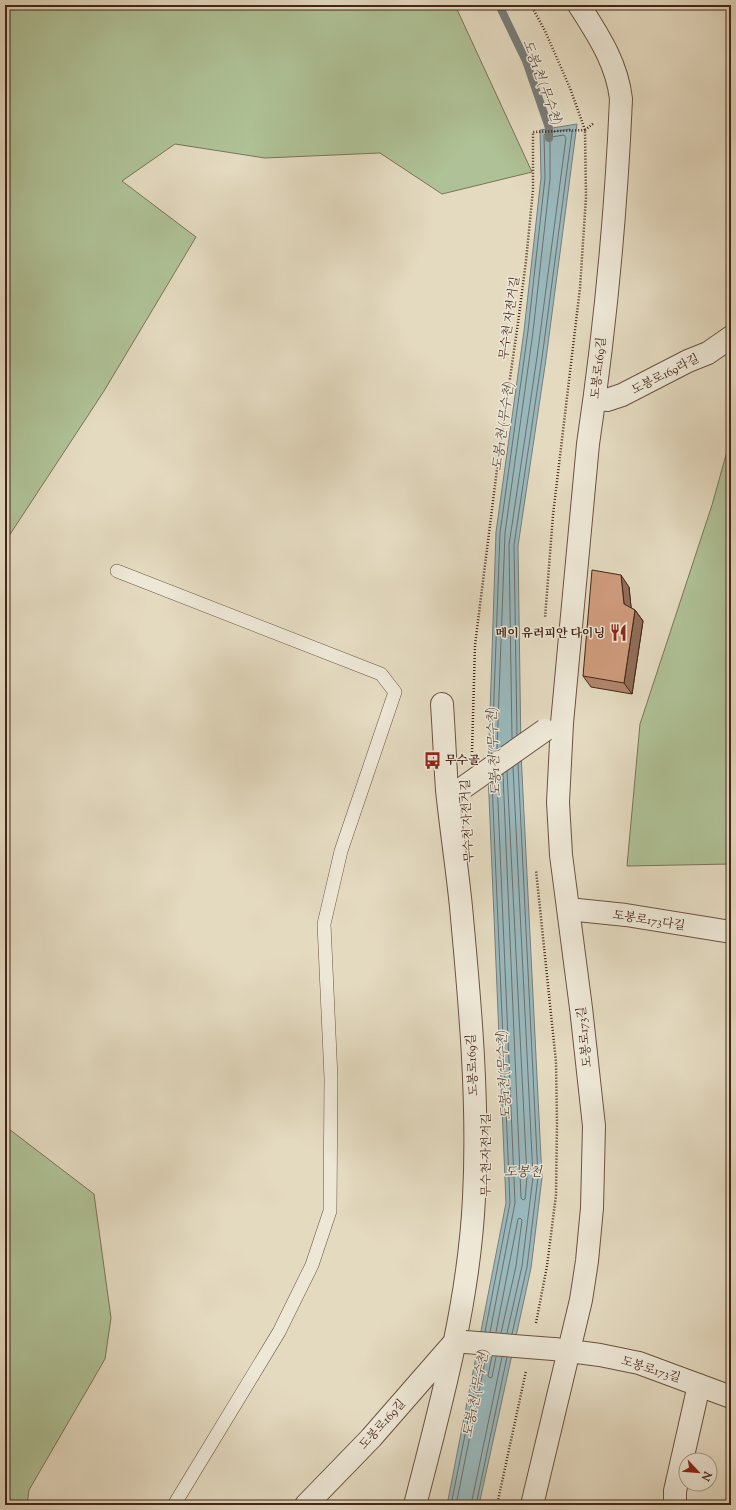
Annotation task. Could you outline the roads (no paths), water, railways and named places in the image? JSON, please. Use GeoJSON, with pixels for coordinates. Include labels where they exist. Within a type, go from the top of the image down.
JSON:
{"type":"FeatureCollection","features":[{"type":"Feature","properties":{"kind":"street","name":"도봉로169길"},"geometry":{"type":"LineString","coordinates":[[553,726],[595,398],[617,180],[621,99],[620,87],[613,66],[601,41],[579,5]]}},
{"type":"Feature","properties":{"kind":"street","name":"도봉로169라길"},"geometry":{"type":"LineString","coordinates":[[595,398],[607,400],[622,395],[688,361],[708,353],[731,337]]}},
{"type":"Feature","properties":{"kind":"street","name":"도봉로169길"},"geometry":{"type":"LineString","coordinates":[[415,1505],[460,1341],[470,1254],[476,1154],[474,1078],[461,906],[456,788],[442,704]]}},
{"type":"Feature","properties":{"kind":"street"},"geometry":{"type":"LineString","coordinates":[[456,788],[553,726]]}},
{"type":"Feature","properties":{"kind":"street","name":"도봉로173길"},"geometry":{"type":"LineString","coordinates":[[532,1505],[561,1350],[581,1300],[587,1261],[592,1208],[594,1126],[581,1008],[561,855],[553,726]]}},
{"type":"Feature","properties":{"kind":"street","name":"도봉로173다길"},"geometry":{"type":"LineString","coordinates":[[568,909],[626,915],[731,932]]}},
{"type":"Feature","properties":{"kind":"street","name":"도봉로169길"},"geometry":{"type":"LineString","coordinates":[[306,1505],[371,1438],[460,1341]]}},
{"type":"Feature","properties":{"kind":"street"},"geometry":{"type":"LineString","coordinates":[[460,1341],[561,1350]]}},
{"type":"Feature","properties":{"kind":"street","name":"도봉로173길"},"geometry":{"type":"LineString","coordinates":[[561,1350],[600,1355],[639,1363],[731,1397]]}},
{"type":"Feature","properties":{"kind":"street"},"geometry":{"type":"LineString","coordinates":[[674,1505],[675,1491],[699,1385]]}},
{"type":"Feature","properties":{"kind":"lane"},"geometry":{"type":"LineString","coordinates":[[117,571],[382,674],[395,692],[341,851],[324,924],[331,1078],[330,1211],[312,1265],[279,1332],[174,1505]]}},
{"type":"Feature","properties":{"kind":"water","name":"도봉천"},"geometry":{"type":"Polygon","coordinates":[[[577,124],[546,359],[518,546],[521,753],[542,1178],[531,1268],[479,1505],[447,1505],[506,1203],[488,773],[496,532],[524,331],[541,178],[540,130],[577,124]]]}},
{"type":"Feature","properties":{"kind":"waterway","name":"도봉1천 (무수천)"},"geometry":{"type":"LineString","coordinates":[[499,5],[526,61],[549,128],[549,138]]}},
{"type":"Feature","properties":{"kind":"place","name":"메이 유러피안 다이닝"},"geometry":{"type":"Point","coordinates":[618,633]}},
{"type":"Feature","properties":{"kind":"place","name":"무수골"},"geometry":{"type":"Point","coordinates":[432,760]}}]}
